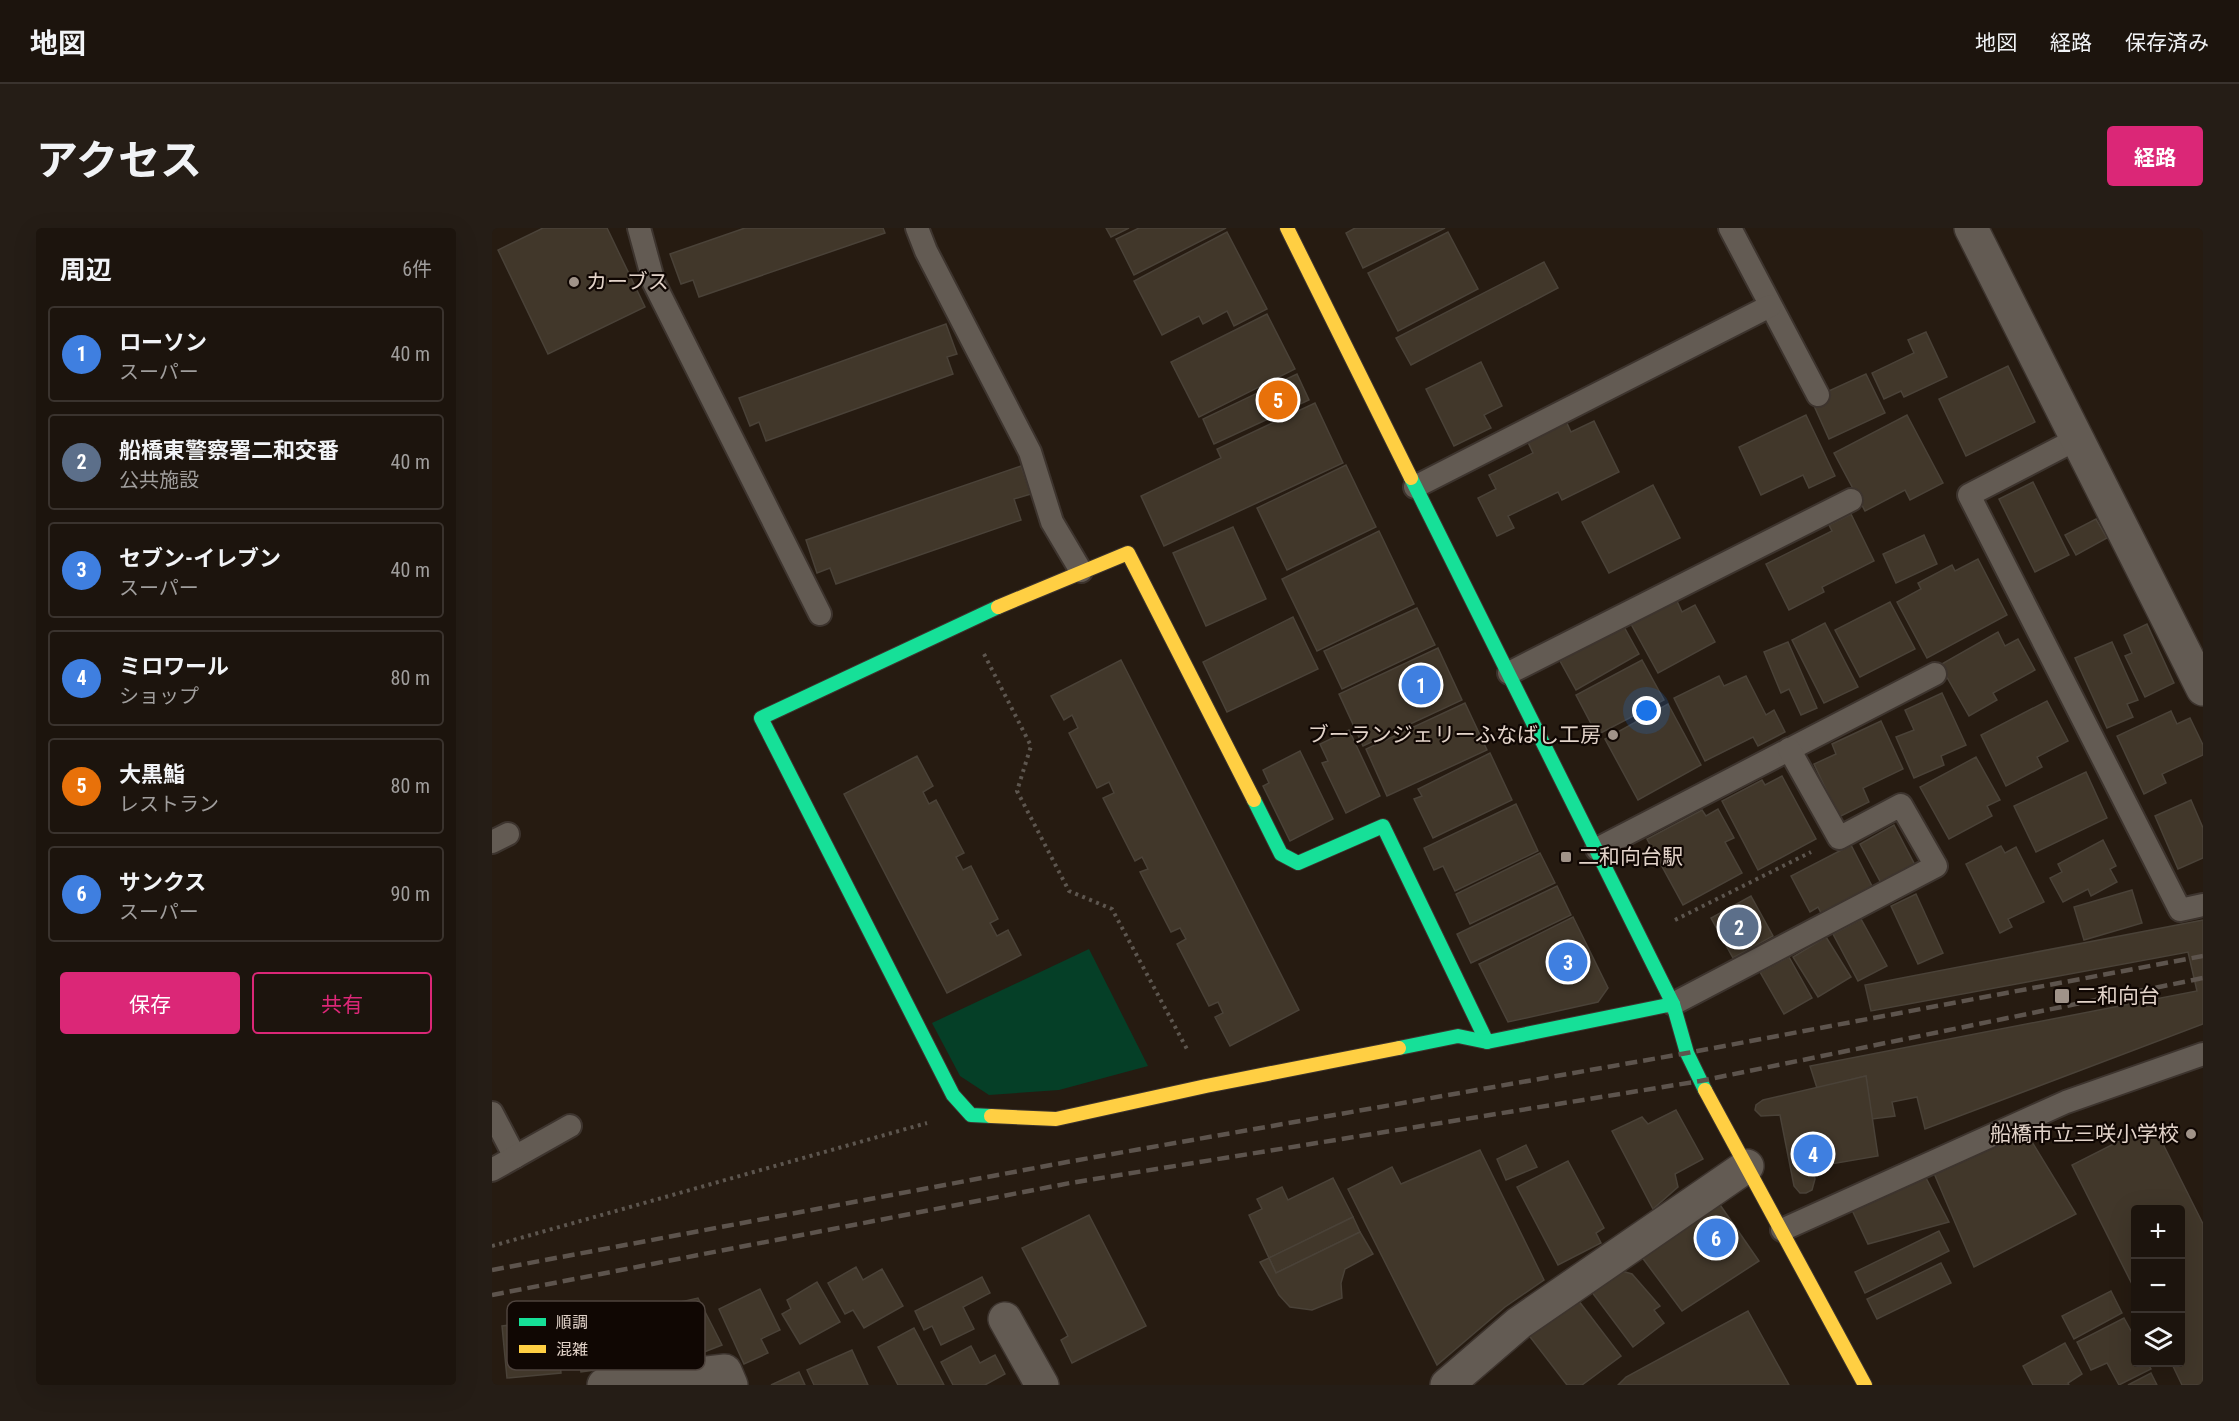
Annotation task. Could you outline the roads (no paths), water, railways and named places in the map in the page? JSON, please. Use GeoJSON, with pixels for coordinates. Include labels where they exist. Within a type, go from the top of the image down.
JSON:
{"type":"FeatureCollection","features":[{"type":"Feature","properties":{"kind":"street"},"geometry":{"type":"LineString","coordinates":[[1287,228],[1673,1004],[1687,1053],[1865,1385]]}},
{"type":"Feature","properties":{"kind":"street"},"geometry":{"type":"LineString","coordinates":[[1971,228],[2203,689]]}},
{"type":"Feature","properties":{"kind":"street"},"geometry":{"type":"LineString","coordinates":[[1487,1042],[1383,826],[1298,863],[1281,854],[1128,554],[1081,571],[968,621],[761,718],[953,1095],[971,1115],[1056,1119],[1206,1086],[1458,1036],[1487,1042],[1673,1004]]}},
{"type":"Feature","properties":{"kind":"street"},"geometry":{"type":"LineString","coordinates":[[1454,1382],[1519,1323],[1747,1166]]}},
{"type":"Feature","properties":{"kind":"street"},"geometry":{"type":"LineString","coordinates":[[1005,1319],[1042,1385]]}},
{"type":"Feature","properties":{"kind":"street"},"geometry":{"type":"LineString","coordinates":[[604,1385],[724,1371],[731,1385]]}},
{"type":"Feature","properties":{"kind":"lane"},"geometry":{"type":"LineString","coordinates":[[639,228],[654,283],[820,614]]}},
{"type":"Feature","properties":{"kind":"lane"},"geometry":{"type":"LineString","coordinates":[[917,228],[926,251],[1030,452],[1052,522],[1081,571]]}},
{"type":"Feature","properties":{"kind":"lane"},"geometry":{"type":"LineString","coordinates":[[1730,228],[1818,395]]}},
{"type":"Feature","properties":{"kind":"lane"},"geometry":{"type":"LineString","coordinates":[[1415,487],[1770,306]]}},
{"type":"Feature","properties":{"kind":"lane"},"geometry":{"type":"LineString","coordinates":[[2077,439],[1969,495],[2180,910],[2203,904]]}},
{"type":"Feature","properties":{"kind":"lane"},"geometry":{"type":"LineString","coordinates":[[1509,673],[1851,500]]}},
{"type":"Feature","properties":{"kind":"lane"},"geometry":{"type":"LineString","coordinates":[[1597,849],[1935,674]]}},
{"type":"Feature","properties":{"kind":"lane"},"geometry":{"type":"LineString","coordinates":[[1673,1004],[1936,866],[1901,806],[1839,838],[1789,749]]}},
{"type":"Feature","properties":{"kind":"lane"},"geometry":{"type":"LineString","coordinates":[[1782,1230],[2066,1102],[2203,1054]]}},
{"type":"Feature","properties":{"kind":"lane"},"geometry":{"type":"LineString","coordinates":[[492,1113],[515,1157]]}},
{"type":"Feature","properties":{"kind":"lane"},"geometry":{"type":"LineString","coordinates":[[492,1170],[570,1126]]}},
{"type":"Feature","properties":{"kind":"railway"},"geometry":{"type":"LineString","coordinates":[[492,1270],[1067,1162],[1687,1053],[2203,956]]}},
{"type":"Feature","properties":{"kind":"railway"},"geometry":{"type":"LineString","coordinates":[[492,1295],[1070,1183],[1700,1081],[2203,978]]}},
{"type":"Feature","properties":{"kind":"place","name":"カーブス"},"geometry":{"type":"Point","coordinates":[574,282]}},
{"type":"Feature","properties":{"kind":"place","name":"大黒鮨"},"geometry":{"type":"Point","coordinates":[1278,400]}},
{"type":"Feature","properties":{"kind":"place","name":"ローソン"},"geometry":{"type":"Point","coordinates":[1421,685]}},
{"type":"Feature","properties":{"kind":"place","name":"ブーランジェリーふなばし工房"},"geometry":{"type":"Point","coordinates":[1613,735]}},
{"type":"Feature","properties":{"kind":"place","name":"二和向台駅"},"geometry":{"type":"Point","coordinates":[1566,857]}},
{"type":"Feature","properties":{"kind":"place","name":"船橋東警察署二和交番"},"geometry":{"type":"Point","coordinates":[1739,927]}},
{"type":"Feature","properties":{"kind":"place","name":"セブン-イレブン"},"geometry":{"type":"Point","coordinates":[1568,962]}},
{"type":"Feature","properties":{"kind":"place","name":"二和向台"},"geometry":{"type":"Point","coordinates":[2062,996]}},
{"type":"Feature","properties":{"kind":"place","name":"船橋市立三咲小学校"},"geometry":{"type":"Point","coordinates":[2191,1134]}},
{"type":"Feature","properties":{"kind":"place","name":"ミロワール"},"geometry":{"type":"Point","coordinates":[1813,1154]}},
{"type":"Feature","properties":{"kind":"place","name":"サンクス"},"geometry":{"type":"Point","coordinates":[1716,1238]}}]}
